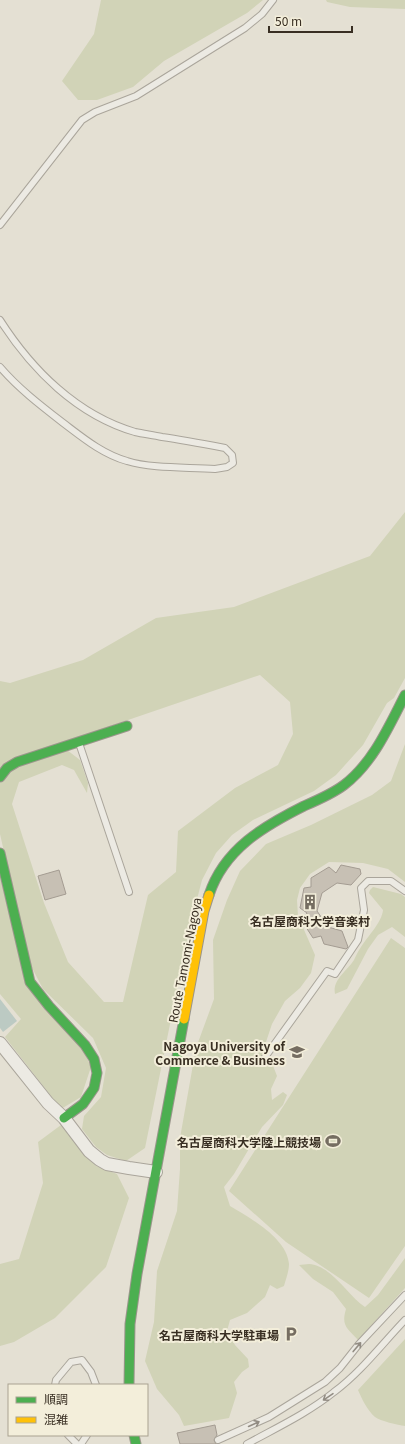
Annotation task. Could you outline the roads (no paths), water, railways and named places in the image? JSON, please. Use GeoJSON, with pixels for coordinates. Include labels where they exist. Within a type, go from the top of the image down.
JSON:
{"type":"FeatureCollection","features":[{"type":"Feature","properties":{"kind":"main road","name":"Route Tamomi-Nagoya"},"geometry":{"type":"LineString","coordinates":[[129,1384],[130,1324],[137,1274],[204,911],[210,891],[219,871],[238,847],[275,821],[320,799],[348,782],[368,760],[390,724],[405,695]]}},
{"type":"Feature","properties":{"kind":"main road"},"geometry":{"type":"LineString","coordinates":[[0,777],[7,768],[17,762],[127,726]]}},
{"type":"Feature","properties":{"kind":"main road"},"geometry":{"type":"LineString","coordinates":[[0,853],[30,982],[39,995],[84,1041],[94,1057],[98,1076],[92,1092],[83,1104],[64,1118]]}},
{"type":"Feature","properties":{"kind":"street"},"geometry":{"type":"LineString","coordinates":[[0,1043],[48,1103],[64,1118],[89,1151],[107,1164],[156,1172]]}},
{"type":"Feature","properties":{"kind":"lane"},"geometry":{"type":"LineString","coordinates":[[0,226],[82,120],[95,112],[136,96],[238,33],[262,14],[273,0]]}},
{"type":"Feature","properties":{"kind":"lane"},"geometry":{"type":"LineString","coordinates":[[0,320],[26,357],[45,377],[77,405],[100,418],[135,432],[225,448],[232,455],[233,463],[227,467],[215,469],[147,465],[128,462],[112,456],[89,442],[49,412],[14,383],[0,367]]}},
{"type":"Feature","properties":{"kind":"lane"},"geometry":{"type":"LineString","coordinates":[[79,741],[129,892]]}},
{"type":"Feature","properties":{"kind":"lane"},"geometry":{"type":"LineString","coordinates":[[263,1060],[327,971],[335,974],[358,940],[364,910],[361,888],[368,881],[391,881],[405,891]]}},
{"type":"Feature","properties":{"kind":"lane"},"geometry":{"type":"LineString","coordinates":[[218,1440],[269,1417],[325,1382],[340,1368],[359,1344],[405,1295]]}},
{"type":"Feature","properties":{"kind":"lane"},"geometry":{"type":"LineString","coordinates":[[247,1444],[303,1413],[334,1393],[405,1320]]}},
{"type":"Feature","properties":{"kind":"lane"},"geometry":{"type":"LineString","coordinates":[[54,1384],[71,1362],[82,1360],[91,1372],[96,1384]]}},
{"type":"Feature","properties":{"kind":"lane"},"geometry":{"type":"LineString","coordinates":[[69,1436],[77,1444]]}},
{"type":"Feature","properties":{"kind":"place","name":"名古屋商科大学音楽村"},"geometry":{"type":"Point","coordinates":[310,902]}},
{"type":"Feature","properties":{"kind":"place","name":"Nagoya University of Commerce & Business"},"geometry":{"type":"Point","coordinates":[297,1052]}},
{"type":"Feature","properties":{"kind":"place","name":"名古屋商科大学陸上競技場"},"geometry":{"type":"Point","coordinates":[333,1141]}},
{"type":"Feature","properties":{"kind":"place","name":"名古屋商科大学駐車場"},"geometry":{"type":"Point","coordinates":[291,1334]}}]}
